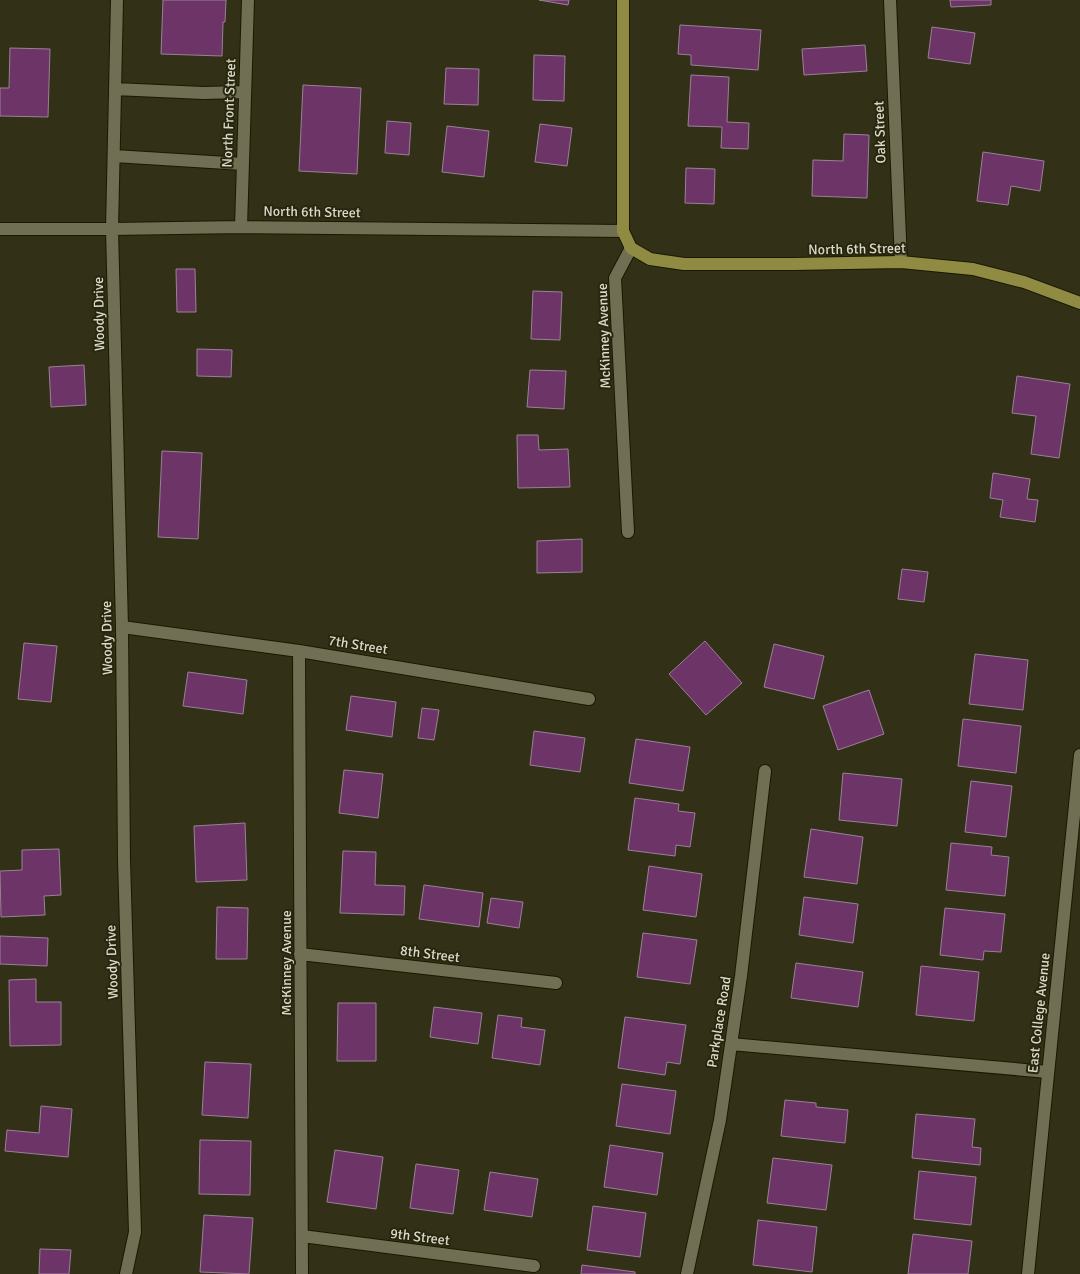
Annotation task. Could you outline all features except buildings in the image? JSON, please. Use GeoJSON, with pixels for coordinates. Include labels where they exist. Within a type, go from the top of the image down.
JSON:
{"type":"FeatureCollection","features":[{"type":"Feature","properties":{"kind":"main road"},"geometry":{"type":"LineString","coordinates":[[623,0],[623,231],[631,248]]}},
{"type":"Feature","properties":{"kind":"main road","name":"North 6th Street"},"geometry":{"type":"LineString","coordinates":[[631,248],[650,259],[684,264],[901,262],[973,269],[1024,282],[1080,303]]}},
{"type":"Feature","properties":{"kind":"street","name":"Woody Drive"},"geometry":{"type":"LineString","coordinates":[[117,0],[112,229],[122,627],[124,860],[135,1232],[126,1274]]}},
{"type":"Feature","properties":{"kind":"street","name":"North Front Street"},"geometry":{"type":"LineString","coordinates":[[241,227],[248,0]]}},
{"type":"Feature","properties":{"kind":"street","name":"Oak Street"},"geometry":{"type":"LineString","coordinates":[[890,0],[901,262]]}},
{"type":"Feature","properties":{"kind":"street"},"geometry":{"type":"LineString","coordinates":[[115,90],[203,94],[245,92]]}},
{"type":"Feature","properties":{"kind":"street"},"geometry":{"type":"LineString","coordinates":[[114,156],[243,164]]}},
{"type":"Feature","properties":{"kind":"street","name":"North 6th Street"},"geometry":{"type":"LineString","coordinates":[[0,228],[112,229],[241,227],[623,231]]}},
{"type":"Feature","properties":{"kind":"street","name":"McKinney Avenue"},"geometry":{"type":"LineString","coordinates":[[628,532],[615,278],[631,248]]}},
{"type":"Feature","properties":{"kind":"street","name":"7th Street"},"geometry":{"type":"LineString","coordinates":[[122,627],[299,651],[590,699]]}},
{"type":"Feature","properties":{"kind":"street","name":"McKinney Avenue"},"geometry":{"type":"LineString","coordinates":[[299,651],[302,1274]]}},
{"type":"Feature","properties":{"kind":"street","name":"East College Avenue"},"geometry":{"type":"LineString","coordinates":[[1028,1274],[1080,755]]}},
{"type":"Feature","properties":{"kind":"street","name":"Parkplace Road"},"geometry":{"type":"LineString","coordinates":[[687,1274],[720,1120],[741,976],[765,771]]}},
{"type":"Feature","properties":{"kind":"street","name":"8th Street"},"geometry":{"type":"LineString","coordinates":[[300,954],[556,983]]}},
{"type":"Feature","properties":{"kind":"street"},"geometry":{"type":"LineString","coordinates":[[731,1044],[1048,1072]]}},
{"type":"Feature","properties":{"kind":"street","name":"9th Street"},"geometry":{"type":"LineString","coordinates":[[302,1236],[534,1266]]}}]}
